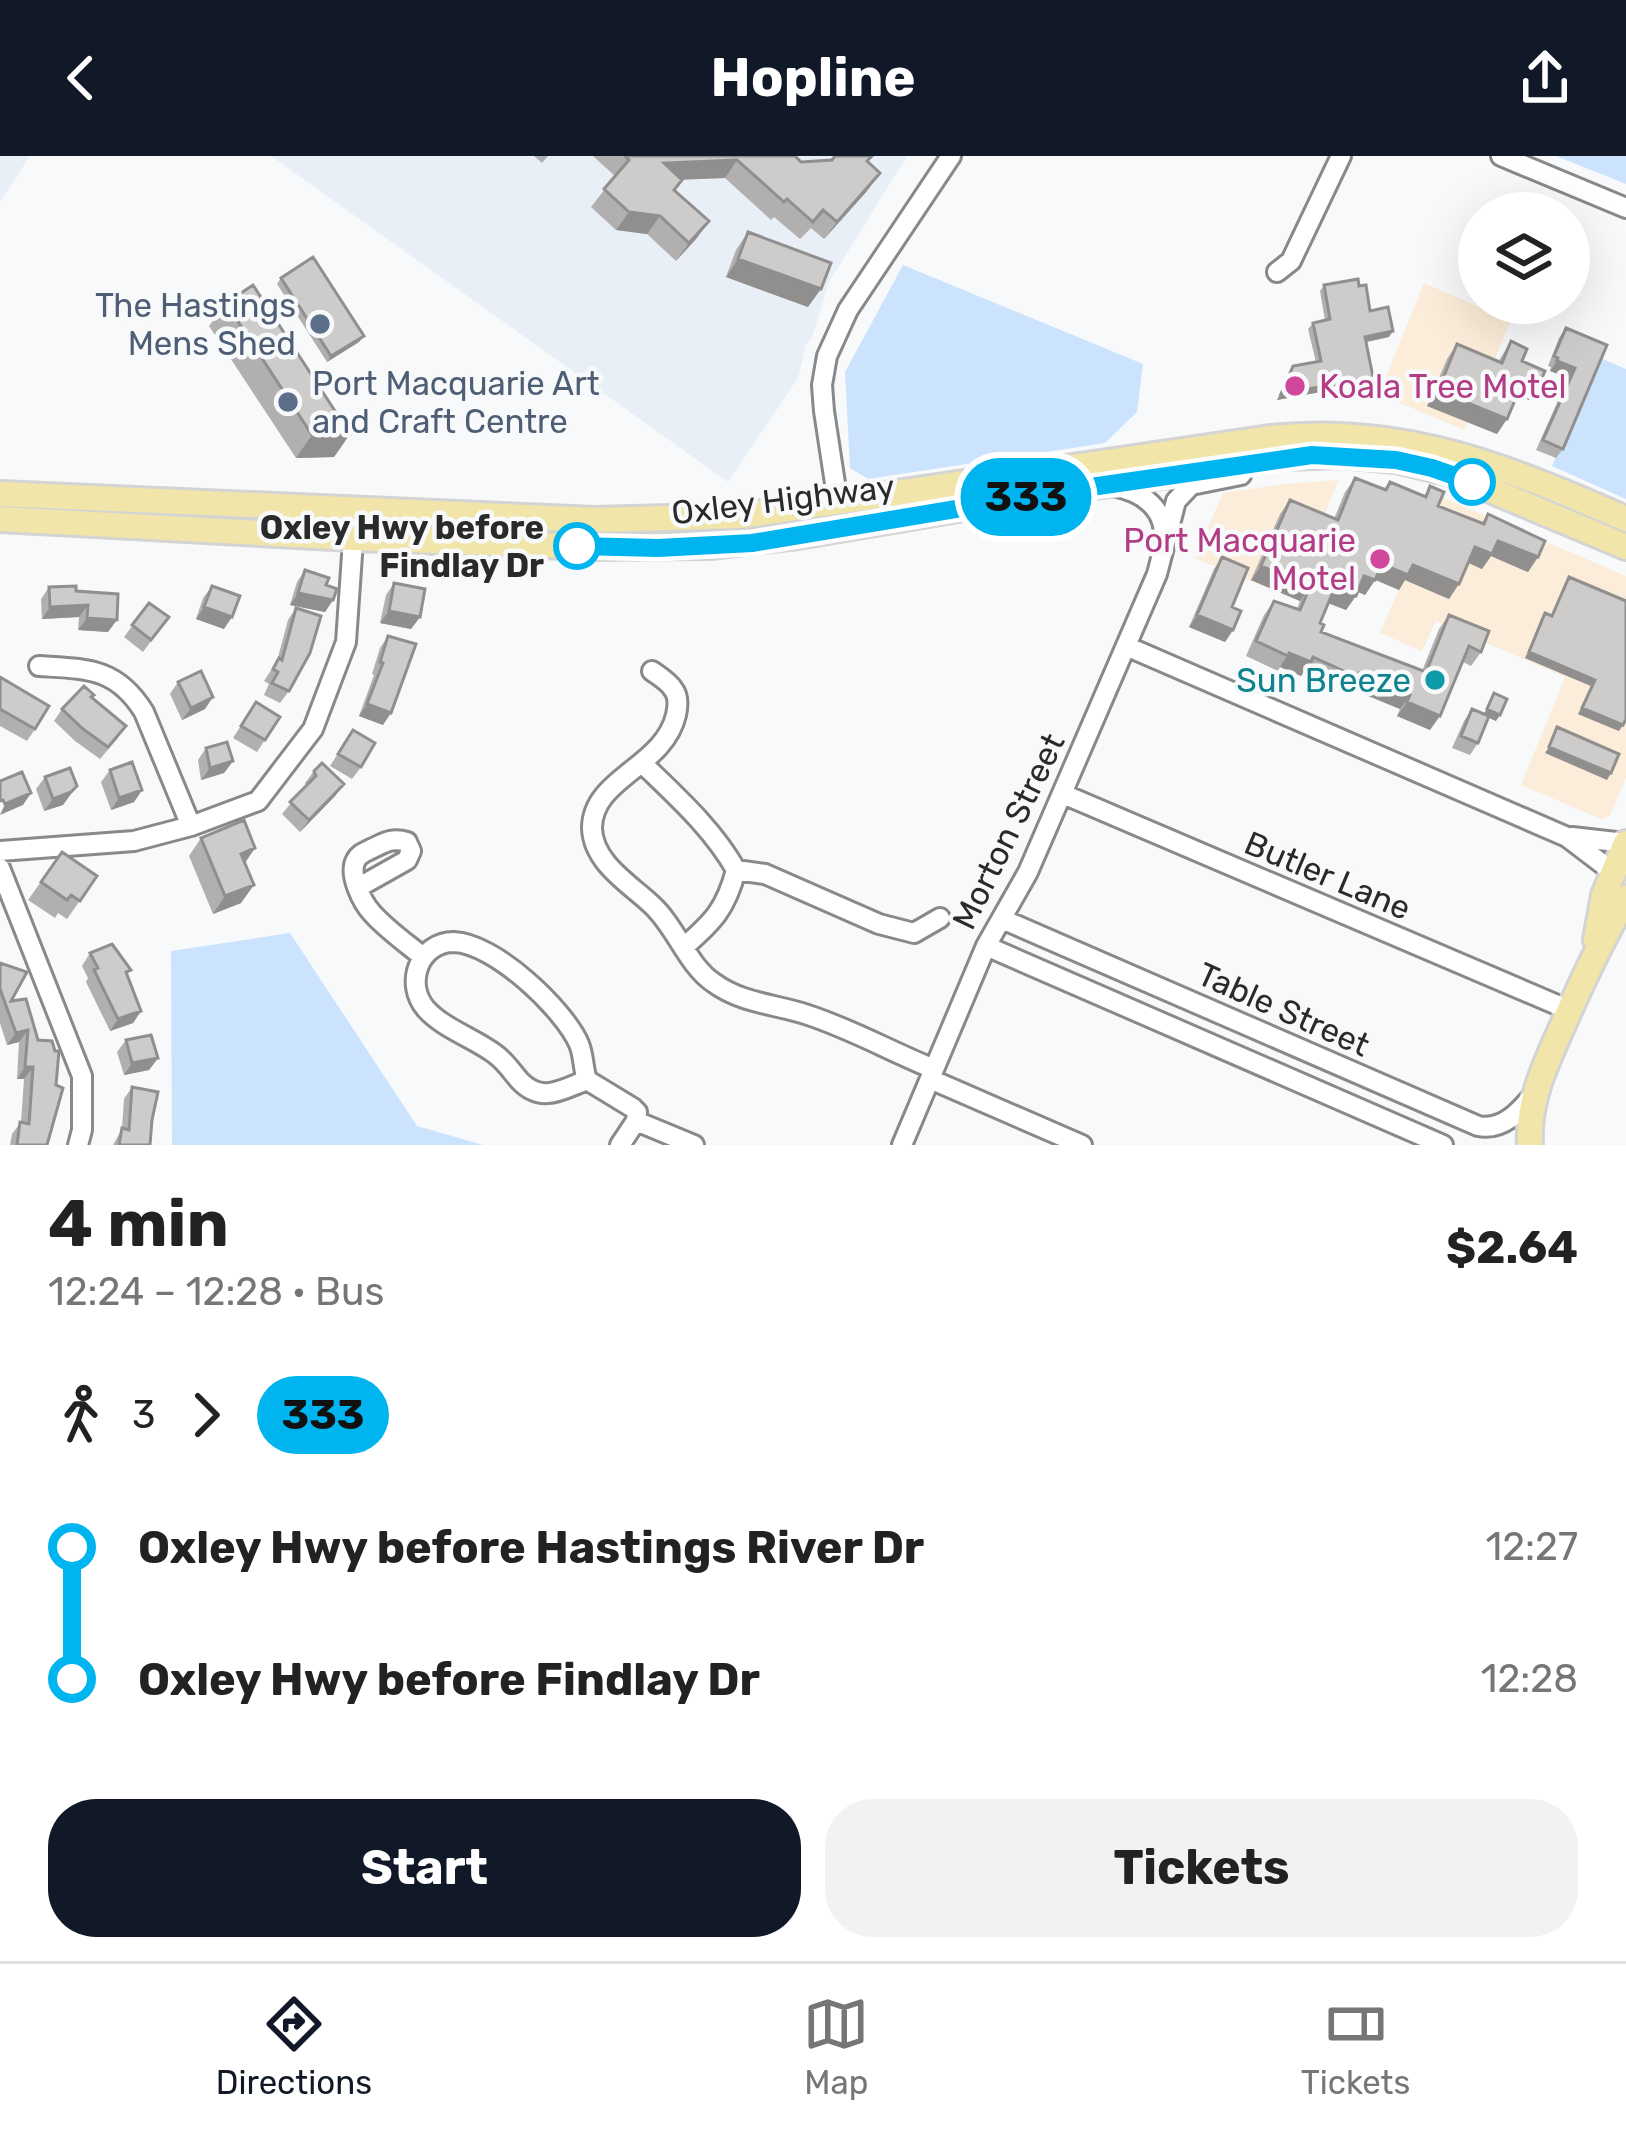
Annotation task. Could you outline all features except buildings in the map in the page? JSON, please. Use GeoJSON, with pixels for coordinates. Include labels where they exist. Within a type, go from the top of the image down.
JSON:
{"type":"FeatureCollection","features":[{"type":"Feature","properties":{"kind":"main road","name":"Oxley Highway"},"geometry":{"type":"LineString","coordinates":[[0,519],[658,548],[752,543],[840,515],[1270,438],[1323,434],[1397,440],[1468,458],[1541,482],[1626,519]]}},
{"type":"Feature","properties":{"kind":"main road","name":"Oxley Highway"},"geometry":{"type":"LineString","coordinates":[[0,494],[681,520],[840,515],[1110,485],[1286,457],[1341,455],[1432,468],[1626,548]]}},
{"type":"Feature","properties":{"kind":"main road"},"geometry":{"type":"LineString","coordinates":[[1594,954],[1600,907],[1626,843]]}},
{"type":"Feature","properties":{"kind":"main road"},"geometry":{"type":"LineString","coordinates":[[1532,1141],[1534,1094],[1594,954],[1626,898]]}},
{"type":"Feature","properties":{"kind":"street"},"geometry":{"type":"LineString","coordinates":[[840,515],[824,411],[827,356],[848,310],[951,156]]}},
{"type":"Feature","properties":{"kind":"street"},"geometry":{"type":"LineString","coordinates":[[1277,272],[1291,261],[1341,156]]}},
{"type":"Feature","properties":{"kind":"street"},"geometry":{"type":"LineString","coordinates":[[1501,156],[1626,208]]}},
{"type":"Feature","properties":{"kind":"street","name":"Morton Street"},"geometry":{"type":"LineString","coordinates":[[902,1145],[986,946],[1028,872],[1063,794],[1156,574],[1170,516],[1184,490],[1192,485],[1249,474],[1259,463]]}},
{"type":"Feature","properties":{"kind":"street"},"geometry":{"type":"LineString","coordinates":[[1110,485],[1141,495],[1155,506],[1163,520],[1165,542]]}},
{"type":"Feature","properties":{"kind":"street"},"geometry":{"type":"LineString","coordinates":[[0,851],[134,841],[258,801],[313,729],[346,642],[355,509]]}},
{"type":"Feature","properties":{"kind":"street"},"geometry":{"type":"LineString","coordinates":[[1126,646],[1567,837],[1613,872]]}},
{"type":"Feature","properties":{"kind":"street"},"geometry":{"type":"LineString","coordinates":[[38,666],[93,670],[113,678],[134,697],[190,826]]}},
{"type":"Feature","properties":{"kind":"street"},"geometry":{"type":"LineString","coordinates":[[652,671],[674,689],[678,703],[672,729],[643,764],[616,782],[598,805],[594,841],[610,868],[666,919],[704,975],[754,1003],[814,1017],[1082,1145]]}},
{"type":"Feature","properties":{"kind":"street"},"geometry":{"type":"LineString","coordinates":[[643,764],[702,823],[736,870],[765,874],[879,924],[914,933],[940,918]]}},
{"type":"Feature","properties":{"kind":"street","name":"Butler Lane"},"geometry":{"type":"LineString","coordinates":[[1063,794],[1569,1010]]}},
{"type":"Feature","properties":{"kind":"street"},"geometry":{"type":"LineString","coordinates":[[1567,837],[1626,843]]}},
{"type":"Feature","properties":{"kind":"street"},"geometry":{"type":"LineString","coordinates":[[0,868],[82,1076],[78,1145]]}},
{"type":"Feature","properties":{"kind":"street"},"geometry":{"type":"LineString","coordinates":[[685,946],[722,911],[736,870]]}},
{"type":"Feature","properties":{"kind":"street"},"geometry":{"type":"LineString","coordinates":[[358,887],[372,914],[423,957]]}},
{"type":"Feature","properties":{"kind":"street","name":"Table Street"},"geometry":{"type":"LineString","coordinates":[[1002,919],[1478,1126],[1506,1121],[1534,1094]]}},
{"type":"Feature","properties":{"kind":"street"},"geometry":{"type":"LineString","coordinates":[[587,1080],[558,1094],[523,1084],[494,1052],[428,1012],[417,996],[414,980],[423,957],[449,942],[463,944],[520,975],[566,1023],[579,1045],[587,1080],[637,1112],[620,1145]]}},
{"type":"Feature","properties":{"kind":"street","name":"Table Street"},"geometry":{"type":"LineString","coordinates":[[986,946],[1443,1145]]}},
{"type":"Feature","properties":{"kind":"street"},"geometry":{"type":"LineString","coordinates":[[635,1121],[694,1145]]}},
{"type":"Feature","properties":{"kind":"shaded area"},"geometry":{"type":"Polygon","coordinates":[[[0,156],[30,156],[0,202],[0,156]]]}},
{"type":"Feature","properties":{"kind":"shaded area"},"geometry":{"type":"Polygon","coordinates":[[[271,156],[907,156],[829,282],[798,378],[728,482],[271,156]]]}},
{"type":"Feature","properties":{"kind":"shaded area"},"geometry":{"type":"Polygon","coordinates":[[[1556,156],[1626,156],[1626,184],[1556,156]]]}},
{"type":"Feature","properties":{"kind":"shaded area"},"geometry":{"type":"Polygon","coordinates":[[[903,265],[1143,364],[1137,412],[1105,443],[868,479],[850,468],[845,372],[903,265]]]}},
{"type":"Feature","properties":{"kind":"shaded area"},"geometry":{"type":"Polygon","coordinates":[[[1424,283],[1458,298],[1458,324],[1510,324],[1464,430],[1379,394],[1424,283]]]}},
{"type":"Feature","properties":{"kind":"shaded area"},"geometry":{"type":"Polygon","coordinates":[[[1598,357],[1626,369],[1626,499],[1552,466],[1598,357]]]}},
{"type":"Feature","properties":{"kind":"shaded area"},"geometry":{"type":"Polygon","coordinates":[[[1339,480],[1289,597],[1195,558],[1223,493],[1339,480]]]}},
{"type":"Feature","properties":{"kind":"shaded area"},"geometry":{"type":"Polygon","coordinates":[[[1439,496],[1626,576],[1626,778],[1610,815],[1601,819],[1521,785],[1565,677],[1436,621],[1422,651],[1380,633],[1439,496]]]}},
{"type":"Feature","properties":{"kind":"shaded area"},"geometry":{"type":"Polygon","coordinates":[[[290,933],[417,1126],[483,1145],[172,1145],[171,951],[290,933]]]}},
{"type":"Feature","properties":{"kind":"bus line","name":"333"},"geometry":{"type":"LineString","coordinates":[[577,546],[752,543],[1312,455],[1396,460],[1472,482]]}},
{"type":"Feature","properties":{"kind":"place","name":"The Hastings Mens Shed"},"geometry":{"type":"Point","coordinates":[320,324]}},
{"type":"Feature","properties":{"kind":"place","name":"Koala Tree Motel"},"geometry":{"type":"Point","coordinates":[1295,386]}},
{"type":"Feature","properties":{"kind":"place","name":"Port Macquarie Art and Craft Centre"},"geometry":{"type":"Point","coordinates":[288,402]}},
{"type":"Feature","properties":{"kind":"place","name":"Oxley Hwy before Findlay Dr"},"geometry":{"type":"Point","coordinates":[577,546]}},
{"type":"Feature","properties":{"kind":"place","name":"Port Macquarie Motel"},"geometry":{"type":"Point","coordinates":[1380,559]}},
{"type":"Feature","properties":{"kind":"place","name":"Sun Breeze"},"geometry":{"type":"Point","coordinates":[1435,680]}}]}
